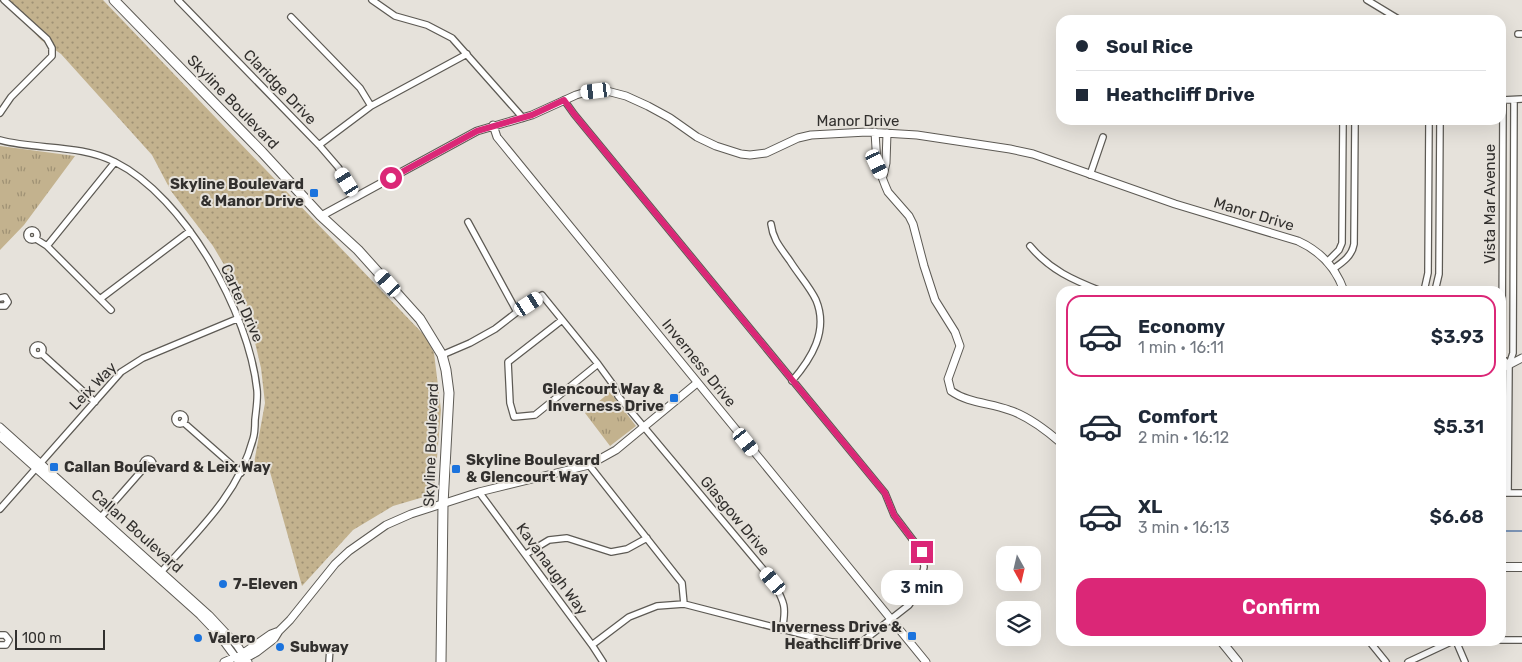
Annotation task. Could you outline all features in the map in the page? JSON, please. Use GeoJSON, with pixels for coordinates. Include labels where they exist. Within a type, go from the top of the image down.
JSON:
{"type":"FeatureCollection","features":[{"type":"Feature","properties":{"kind":"main road","name":"Skyline Boulevard"},"geometry":{"type":"LineString","coordinates":[[114,0],[262,152],[321,216],[358,250],[411,308],[428,330],[442,356],[449,393],[443,504],[441,662]]}},
{"type":"Feature","properties":{"kind":"main road"},"geometry":{"type":"LineString","coordinates":[[1506,567],[1522,567]]}},
{"type":"Feature","properties":{"kind":"main road"},"geometry":{"type":"LineString","coordinates":[[1228,646],[1238,662]]}},
{"type":"Feature","properties":{"kind":"street"},"geometry":{"type":"LineString","coordinates":[[0,113],[11,97],[52,56],[52,48],[47,39],[4,0]]}},
{"type":"Feature","properties":{"kind":"street","name":"Claridge Drive"},"geometry":{"type":"LineString","coordinates":[[178,0],[319,145],[338,167],[356,197]]}},
{"type":"Feature","properties":{"kind":"street"},"geometry":{"type":"LineString","coordinates":[[372,0],[395,16],[427,25],[452,38],[523,118]]}},
{"type":"Feature","properties":{"kind":"street"},"geometry":{"type":"LineString","coordinates":[[1367,0],[1392,15]]}},
{"type":"Feature","properties":{"kind":"street"},"geometry":{"type":"LineString","coordinates":[[291,17],[360,88],[371,106]]}},
{"type":"Feature","properties":{"kind":"street"},"geometry":{"type":"LineString","coordinates":[[319,145],[371,106],[467,54]]}},
{"type":"Feature","properties":{"kind":"street","name":"Manor Drive"},"geometry":{"type":"LineString","coordinates":[[321,216],[477,131],[523,118],[586,92],[606,91],[648,106],[707,142],[731,152],[750,155],[766,153],[798,138],[811,135],[875,132],[887,132],[1022,151],[1175,204],[1290,238],[1311,248],[1327,262],[1333,269],[1342,286]]}},
{"type":"Feature","properties":{"kind":"street"},"geometry":{"type":"LineString","coordinates":[[564,100],[885,493],[894,515],[922,552],[924,567],[919,590],[909,604],[863,641],[832,642],[684,604],[658,606],[629,617],[592,645]]}},
{"type":"Feature","properties":{"kind":"street"},"geometry":{"type":"LineString","coordinates":[[1506,100],[1522,100]]}},
{"type":"Feature","properties":{"kind":"street","name":"Vista Mar Avenue"},"geometry":{"type":"LineString","coordinates":[[1506,461],[1509,365],[1513,353],[1514,100]]}},
{"type":"Feature","properties":{"kind":"street","name":"Inverness Drive"},"geometry":{"type":"LineString","coordinates":[[493,125],[497,137],[926,662]]}},
{"type":"Feature","properties":{"kind":"street"},"geometry":{"type":"LineString","coordinates":[[1327,262],[1339,250],[1342,243],[1343,125]]}},
{"type":"Feature","properties":{"kind":"street"},"geometry":{"type":"LineString","coordinates":[[1333,269],[1350,255],[1354,244],[1356,125]]}},
{"type":"Feature","properties":{"kind":"street"},"geometry":{"type":"LineString","coordinates":[[1425,286],[1428,273],[1429,125]]}},
{"type":"Feature","properties":{"kind":"street"},"geometry":{"type":"LineString","coordinates":[[1436,286],[1439,274],[1440,125]]}},
{"type":"Feature","properties":{"kind":"street","name":"Vista Mar Avenue"},"geometry":{"type":"LineString","coordinates":[[1502,125],[1502,286]]}},
{"type":"Feature","properties":{"kind":"street"},"geometry":{"type":"LineString","coordinates":[[875,132],[877,164],[888,192],[909,216],[913,224],[935,300],[955,332],[960,346],[948,379],[951,391],[961,398],[1011,410],[1033,422],[1056,439]]}},
{"type":"Feature","properties":{"kind":"street"},"geometry":{"type":"LineString","coordinates":[[883,176],[886,163],[887,132]]}},
{"type":"Feature","properties":{"kind":"street"},"geometry":{"type":"LineString","coordinates":[[1090,175],[1103,137]]}},
{"type":"Feature","properties":{"kind":"street","name":"Carter Drive"},"geometry":{"type":"LineString","coordinates":[[0,140],[13,144],[89,152],[115,162],[139,177],[166,203],[190,231],[215,270],[239,318],[251,355],[257,392],[254,438],[241,473],[230,493],[215,513],[162,571]]}},
{"type":"Feature","properties":{"kind":"street"},"geometry":{"type":"LineString","coordinates":[[47,246],[115,162]]}},
{"type":"Feature","properties":{"kind":"street"},"geometry":{"type":"LineString","coordinates":[[442,356],[495,329],[516,312],[468,222]]}},
{"type":"Feature","properties":{"kind":"street"},"geometry":{"type":"LineString","coordinates":[[770,224],[773,237],[816,300],[820,314],[820,329],[815,347],[806,364],[792,381]]}},
{"type":"Feature","properties":{"kind":"street"},"geometry":{"type":"LineString","coordinates":[[100,300],[190,231]]}},
{"type":"Feature","properties":{"kind":"street"},"geometry":{"type":"LineString","coordinates":[[36,238],[47,246],[111,310]]}},
{"type":"Feature","properties":{"kind":"street"},"geometry":{"type":"LineString","coordinates":[[1030,246],[1049,266],[1084,286]]}},
{"type":"Feature","properties":{"kind":"street","name":"Glasgow Drive"},"geometry":{"type":"LineString","coordinates":[[516,312],[542,295],[598,364],[614,386],[618,396],[773,581],[786,611],[782,630]]}},
{"type":"Feature","properties":{"kind":"street"},"geometry":{"type":"LineString","coordinates":[[0,298],[4,297],[8,302],[5,306],[0,306]]}},
{"type":"Feature","properties":{"kind":"street","name":"Leix Way"},"geometry":{"type":"LineString","coordinates":[[0,509],[121,372],[143,358],[239,318]]}},
{"type":"Feature","properties":{"kind":"street"},"geometry":{"type":"LineString","coordinates":[[562,320],[508,362],[510,403],[514,416],[535,415],[598,364]]}},
{"type":"Feature","properties":{"kind":"street"},"geometry":{"type":"LineString","coordinates":[[42,354],[95,402]]}},
{"type":"Feature","properties":{"kind":"street"},"geometry":{"type":"LineString","coordinates":[[1506,366],[1522,358]]}},
{"type":"Feature","properties":{"kind":"street","name":"Vista Mar Avenue"},"geometry":{"type":"LineString","coordinates":[[1506,362],[1509,365]]}},
{"type":"Feature","properties":{"kind":"street"},"geometry":{"type":"LineString","coordinates":[[224,662],[241,660],[271,634],[279,631],[335,564],[349,551],[386,525],[411,514],[479,492],[590,465],[616,450],[697,383]]}},
{"type":"Feature","properties":{"kind":"street"},"geometry":{"type":"LineString","coordinates":[[183,422],[241,473]]}},
{"type":"Feature","properties":{"kind":"street","name":"Callan Boulevard"},"geometry":{"type":"LineString","coordinates":[[0,428],[39,466],[162,571],[210,615],[241,660]]}},
{"type":"Feature","properties":{"kind":"street","name":"Callan Boulevard"},"geometry":{"type":"LineString","coordinates":[[0,436],[39,466]]}},
{"type":"Feature","properties":{"kind":"street"},"geometry":{"type":"LineString","coordinates":[[590,465],[682,583],[684,604]]}},
{"type":"Feature","properties":{"kind":"street"},"geometry":{"type":"LineString","coordinates":[[98,518],[144,468]]}},
{"type":"Feature","properties":{"kind":"street","name":"Kavanaugh Way"},"geometry":{"type":"LineString","coordinates":[[479,492],[603,662]]}},
{"type":"Feature","properties":{"kind":"street"},"geometry":{"type":"LineString","coordinates":[[1506,493],[1522,494]]}},
{"type":"Feature","properties":{"kind":"street","name":"Callan Boulevard"},"geometry":{"type":"LineString","coordinates":[[98,518],[220,635],[241,660]]}},
{"type":"Feature","properties":{"kind":"street"},"geometry":{"type":"LineString","coordinates":[[526,554],[549,540],[567,538],[611,552],[626,549],[647,538]]}},
{"type":"Feature","properties":{"kind":"street"},"geometry":{"type":"LineString","coordinates":[[161,580],[162,571]]}},
{"type":"Feature","properties":{"kind":"street"},"geometry":{"type":"LineString","coordinates":[[0,627],[0,636],[7,636],[9,640],[6,645],[0,645]]}},
{"type":"Feature","properties":{"kind":"street"},"geometry":{"type":"LineString","coordinates":[[1506,640],[1522,640]]}},
{"type":"Feature","properties":{"kind":"street"},"geometry":{"type":"LineString","coordinates":[[1373,646],[1386,662]]}},
{"type":"Feature","properties":{"kind":"street"},"geometry":{"type":"LineString","coordinates":[[1408,662],[1443,646]]}},
{"type":"Feature","properties":{"kind":"street"},"geometry":{"type":"LineString","coordinates":[[1457,646],[1465,662]]}},
{"type":"Feature","properties":{"kind":"street"},"geometry":{"type":"LineString","coordinates":[[329,662],[330,648]]}},
{"type":"Feature","properties":{"kind":"green space"},"geometry":{"type":"Polygon","coordinates":[[[4,0],[103,0],[426,337],[434,353],[441,410],[434,494],[393,506],[353,530],[302,586],[270,472],[254,463],[265,403],[261,368],[245,300],[213,246],[171,191],[152,155],[61,54],[41,40],[4,0]]]}},
{"type":"Feature","properties":{"kind":"green space"},"geometry":{"type":"Polygon","coordinates":[[[0,146],[75,156],[24,225],[0,250],[0,146]]]}},
{"type":"Feature","properties":{"kind":"green space"},"geometry":{"type":"Polygon","coordinates":[[[610,392],[636,426],[610,446],[585,413],[610,392]]]}},
{"type":"Feature","properties":{"kind":"waterway"},"geometry":{"type":"LineString","coordinates":[[1506,531],[1522,531]]}},
{"type":"Feature","properties":{"kind":"place","name":"Skyline Boulevard & Manor Drive"},"geometry":{"type":"Point","coordinates":[314,193]}},
{"type":"Feature","properties":{"kind":"place","name":"Glencourt Way & Inverness Drive"},"geometry":{"type":"Point","coordinates":[674,398]}},
{"type":"Feature","properties":{"kind":"place","name":"Callan Boulevard & Leix Way"},"geometry":{"type":"Point","coordinates":[54,467]}},
{"type":"Feature","properties":{"kind":"place","name":"Skyline Boulevard & Glencourt Way"},"geometry":{"type":"Point","coordinates":[456,469]}},
{"type":"Feature","properties":{"kind":"place","name":"7-Eleven"},"geometry":{"type":"Point","coordinates":[223,584]}},
{"type":"Feature","properties":{"kind":"place","name":"Inverness Drive & Heathcliff Drive"},"geometry":{"type":"Point","coordinates":[912,636]}},
{"type":"Feature","properties":{"kind":"place","name":"Valero"},"geometry":{"type":"Point","coordinates":[198,638]}},
{"type":"Feature","properties":{"kind":"place","name":"Subway"},"geometry":{"type":"Point","coordinates":[280,647]}},
{"type":"Feature","properties":{"kind":"route"},"geometry":{"type":"LineString","coordinates":[[391,178],[477,131],[532,115],[564,100],[885,493],[894,515],[922,552]]}}]}
